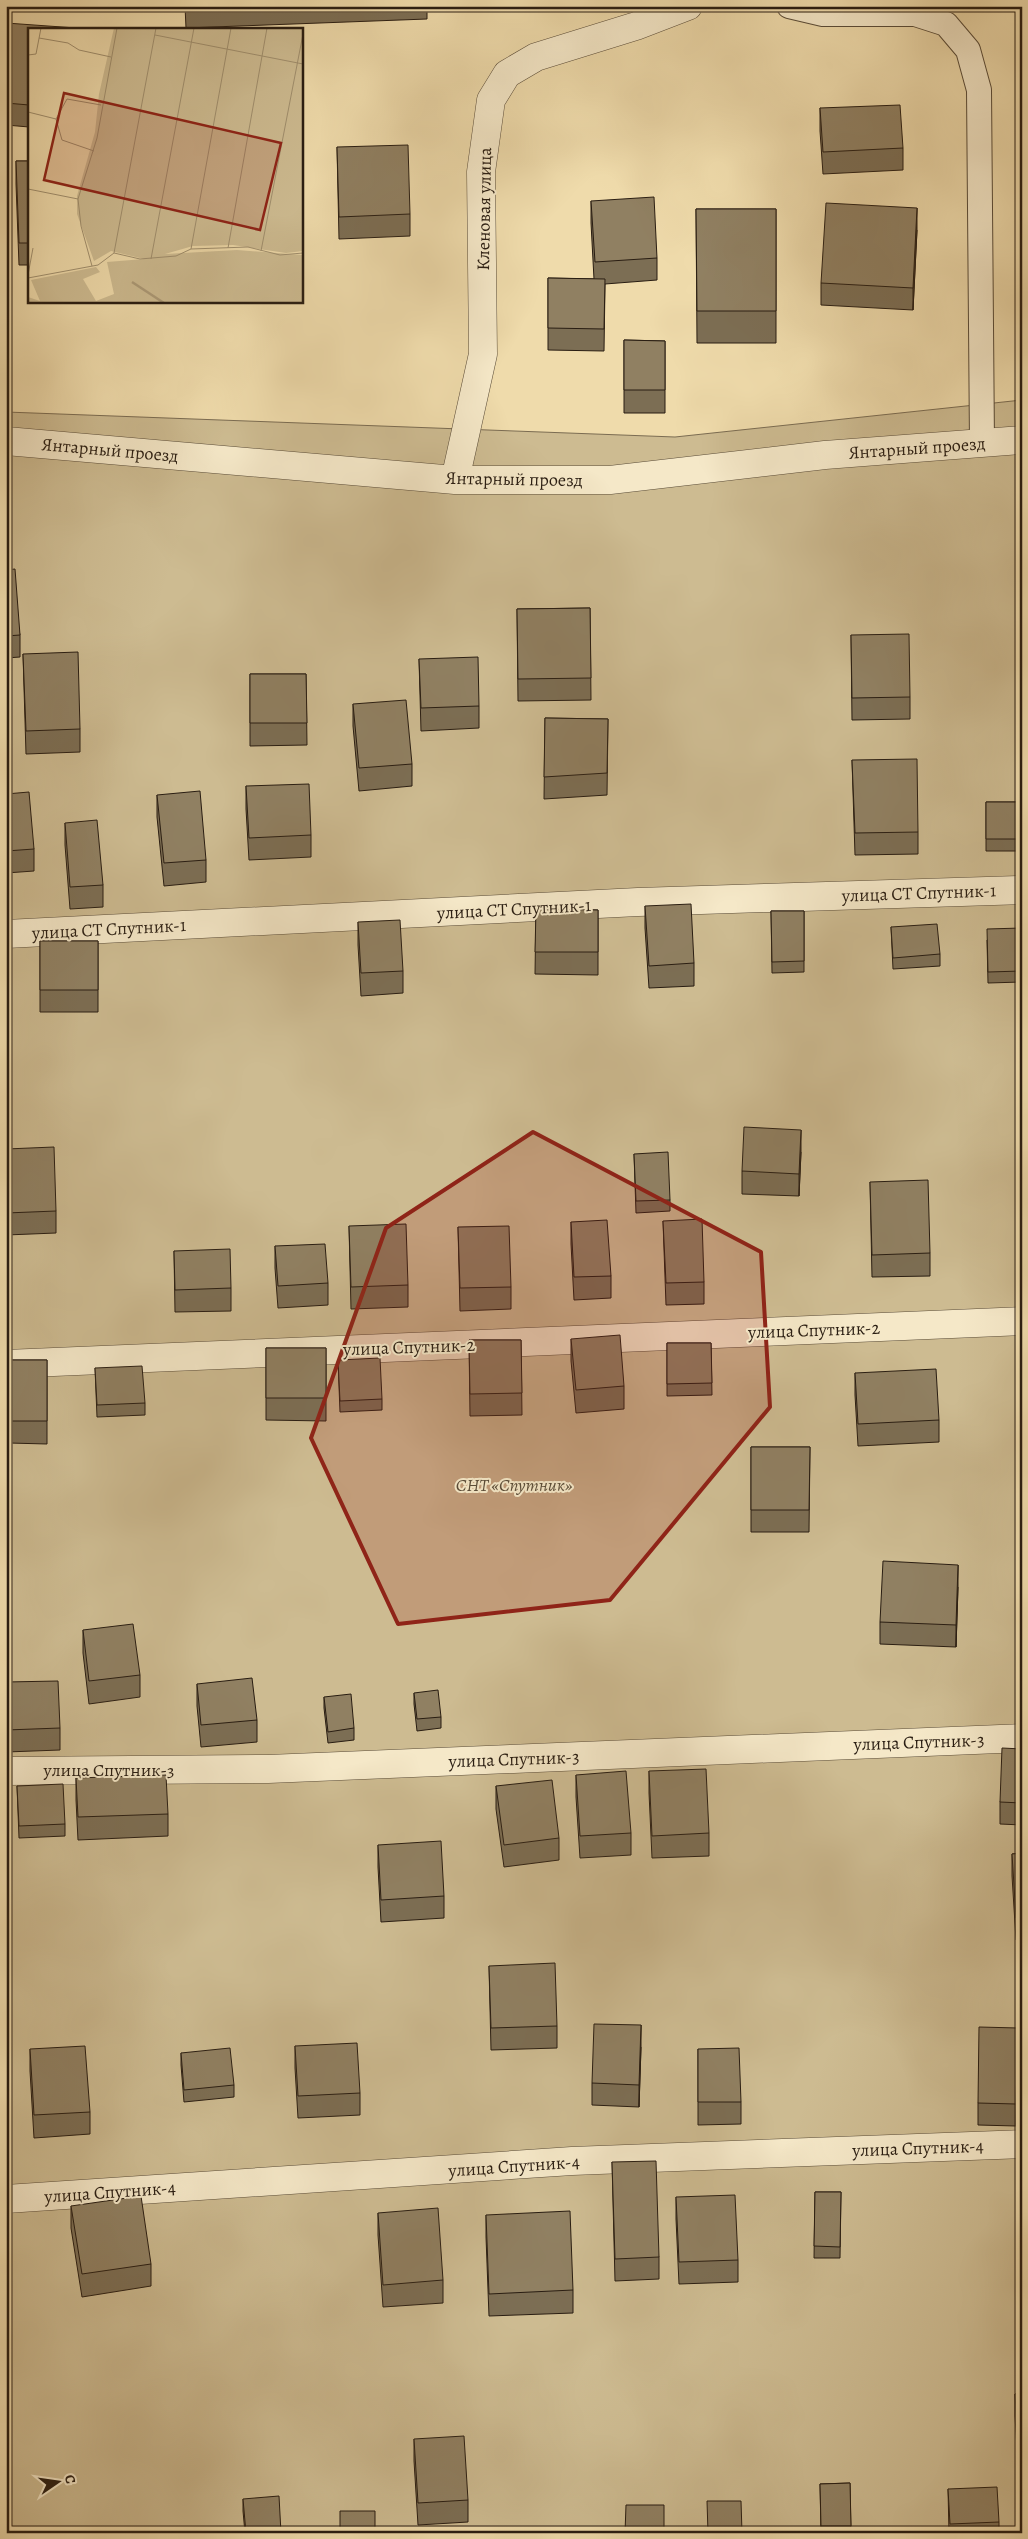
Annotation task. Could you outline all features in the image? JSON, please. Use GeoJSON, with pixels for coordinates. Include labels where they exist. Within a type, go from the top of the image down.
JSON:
{"type":"FeatureCollection","features":[{"type":"Feature","properties":{"kind":"street","name":"Кленовая улица"},"geometry":{"type":"LineString","coordinates":[[455,480],[483,354],[481,172],[491,100],[507,74],[536,57],[636,26],[688,6]]}},
{"type":"Feature","properties":{"kind":"street","name":"Янтарный проезд"},"geometry":{"type":"LineString","coordinates":[[6,441],[455,480],[610,480],[826,454],[1022,440]]}},
{"type":"Feature","properties":{"kind":"street","name":"улица СТ Спутник-1"},"geometry":{"type":"LineString","coordinates":[[6,934],[638,902],[1022,890]]}},
{"type":"Feature","properties":{"kind":"street","name":"улица Спутник-2"},"geometry":{"type":"LineString","coordinates":[[6,1364],[1022,1322]]}},
{"type":"Feature","properties":{"kind":"street","name":"улица Спутник-3"},"geometry":{"type":"LineString","coordinates":[[6,1771],[268,1769],[1022,1738]]}},
{"type":"Feature","properties":{"kind":"street","name":"улица Спутник-4"},"geometry":{"type":"LineString","coordinates":[[6,2199],[572,2161],[1022,2144]]}},
{"type":"Feature","properties":{"kind":"lane"},"geometry":{"type":"LineString","coordinates":[[789,6],[823,14],[915,14],[946,24],[968,50],[979,90],[982,443]]}},
{"type":"Feature","properties":{"kind":"highlighted area"},"geometry":{"type":"Polygon","coordinates":[[[533,1132],[761,1252],[770,1407],[610,1600],[398,1624],[311,1438],[386,1228],[533,1132]]]}},
{"type":"Feature","properties":{"kind":"green space","name":"СНТ «Спутник»"},"geometry":{"type":"Polygon","coordinates":[[[1022,400],[1022,2533],[6,2533],[6,412],[675,437],[1022,400]]]}},
{"type":"Feature","properties":{"kind":"building"},"geometry":{"type":"Polygon","coordinates":[[[6,23],[76,28],[28,28],[28,105],[6,103],[6,23]]]}},
{"type":"Feature","properties":{"kind":"building"},"geometry":{"type":"Polygon","coordinates":[[[900,105],[903,148],[823,152],[820,108],[900,105]]]}},
{"type":"Feature","properties":{"kind":"building"},"geometry":{"type":"Polygon","coordinates":[[[408,145],[410,214],[339,217],[337,147],[408,145]]]}},
{"type":"Feature","properties":{"kind":"building"},"geometry":{"type":"Polygon","coordinates":[[[16,161],[28,161],[28,243],[19,243],[16,161]]]}},
{"type":"Feature","properties":{"kind":"building"},"geometry":{"type":"Polygon","coordinates":[[[654,197],[657,258],[595,262],[591,201],[654,197]]]}},
{"type":"Feature","properties":{"kind":"building"},"geometry":{"type":"Polygon","coordinates":[[[826,203],[917,208],[913,288],[821,283],[826,203]]]}},
{"type":"Feature","properties":{"kind":"building"},"geometry":{"type":"Polygon","coordinates":[[[696,209],[776,209],[776,311],[697,311],[696,209]]]}},
{"type":"Feature","properties":{"kind":"building"},"geometry":{"type":"Polygon","coordinates":[[[548,278],[605,279],[604,329],[548,328],[548,278]]]}},
{"type":"Feature","properties":{"kind":"building"},"geometry":{"type":"Polygon","coordinates":[[[624,340],[665,341],[665,390],[624,390],[624,340]]]}},
{"type":"Feature","properties":{"kind":"building"},"geometry":{"type":"Polygon","coordinates":[[[15,569],[20,635],[6,636],[6,570],[15,569]]]}},
{"type":"Feature","properties":{"kind":"building"},"geometry":{"type":"Polygon","coordinates":[[[590,608],[591,678],[518,679],[517,609],[590,608]]]}},
{"type":"Feature","properties":{"kind":"building"},"geometry":{"type":"Polygon","coordinates":[[[909,634],[910,697],[852,698],[851,635],[909,634]]]}},
{"type":"Feature","properties":{"kind":"building"},"geometry":{"type":"Polygon","coordinates":[[[78,652],[80,729],[26,731],[23,654],[78,652]]]}},
{"type":"Feature","properties":{"kind":"building"},"geometry":{"type":"Polygon","coordinates":[[[478,657],[479,706],[421,708],[419,659],[478,657]]]}},
{"type":"Feature","properties":{"kind":"building"},"geometry":{"type":"Polygon","coordinates":[[[250,674],[306,674],[307,723],[250,723],[250,674]]]}},
{"type":"Feature","properties":{"kind":"building"},"geometry":{"type":"Polygon","coordinates":[[[406,700],[412,764],[359,768],[353,704],[406,700]]]}},
{"type":"Feature","properties":{"kind":"building"},"geometry":{"type":"Polygon","coordinates":[[[545,718],[608,719],[607,773],[544,777],[545,718]]]}},
{"type":"Feature","properties":{"kind":"building"},"geometry":{"type":"Polygon","coordinates":[[[917,759],[918,832],[855,833],[852,760],[917,759]]]}},
{"type":"Feature","properties":{"kind":"building"},"geometry":{"type":"Polygon","coordinates":[[[309,784],[311,835],[249,838],[246,786],[309,784]]]}},
{"type":"Feature","properties":{"kind":"building"},"geometry":{"type":"Polygon","coordinates":[[[200,791],[206,860],[164,863],[157,795],[200,791]]]}},
{"type":"Feature","properties":{"kind":"building"},"geometry":{"type":"Polygon","coordinates":[[[29,792],[34,849],[6,851],[6,794],[29,792]]]}},
{"type":"Feature","properties":{"kind":"building"},"geometry":{"type":"Polygon","coordinates":[[[986,802],[1021,802],[1021,839],[986,839],[986,802]]]}},
{"type":"Feature","properties":{"kind":"building"},"geometry":{"type":"Polygon","coordinates":[[[97,820],[103,885],[70,887],[65,823],[97,820]]]}},
{"type":"Feature","properties":{"kind":"building"},"geometry":{"type":"Polygon","coordinates":[[[691,904],[694,963],[649,966],[645,906],[691,904]]]}},
{"type":"Feature","properties":{"kind":"building"},"geometry":{"type":"Polygon","coordinates":[[[536,909],[598,910],[598,952],[535,952],[536,909]]]}},
{"type":"Feature","properties":{"kind":"building"},"geometry":{"type":"Polygon","coordinates":[[[771,911],[804,911],[804,961],[772,962],[771,911]]]}},
{"type":"Feature","properties":{"kind":"building"},"geometry":{"type":"Polygon","coordinates":[[[400,920],[403,971],[361,973],[358,922],[400,920]]]}},
{"type":"Feature","properties":{"kind":"building"},"geometry":{"type":"Polygon","coordinates":[[[937,924],[940,954],[893,958],[891,927],[937,924]]]}},
{"type":"Feature","properties":{"kind":"building"},"geometry":{"type":"Polygon","coordinates":[[[1022,928],[1022,971],[988,972],[987,929],[1022,928]]]}},
{"type":"Feature","properties":{"kind":"building"},"geometry":{"type":"Polygon","coordinates":[[[40,941],[98,941],[98,990],[40,990],[40,941]]]}},
{"type":"Feature","properties":{"kind":"building"},"geometry":{"type":"Polygon","coordinates":[[[744,1127],[801,1130],[799,1174],[742,1171],[744,1127]]]}},
{"type":"Feature","properties":{"kind":"building"},"geometry":{"type":"Polygon","coordinates":[[[54,1147],[56,1211],[6,1213],[6,1149],[54,1147]]]}},
{"type":"Feature","properties":{"kind":"building"},"geometry":{"type":"Polygon","coordinates":[[[668,1152],[670,1200],[636,1201],[634,1154],[668,1152]]]}},
{"type":"Feature","properties":{"kind":"building"},"geometry":{"type":"Polygon","coordinates":[[[928,1180],[930,1253],[872,1255],[870,1182],[928,1180]]]}},
{"type":"Feature","properties":{"kind":"building"},"geometry":{"type":"Polygon","coordinates":[[[702,1219],[704,1282],[666,1283],[663,1221],[702,1219]]]}},
{"type":"Feature","properties":{"kind":"building"},"geometry":{"type":"Polygon","coordinates":[[[607,1220],[611,1276],[574,1277],[571,1222],[607,1220]]]}},
{"type":"Feature","properties":{"kind":"building"},"geometry":{"type":"Polygon","coordinates":[[[406,1224],[408,1285],[351,1287],[349,1226],[406,1224]]]}},
{"type":"Feature","properties":{"kind":"building"},"geometry":{"type":"Polygon","coordinates":[[[509,1226],[511,1287],[460,1288],[458,1227],[509,1226]]]}},
{"type":"Feature","properties":{"kind":"building"},"geometry":{"type":"Polygon","coordinates":[[[325,1244],[328,1283],[278,1286],[275,1246],[325,1244]]]}},
{"type":"Feature","properties":{"kind":"building"},"geometry":{"type":"Polygon","coordinates":[[[230,1249],[231,1288],[175,1290],[174,1251],[230,1249]]]}},
{"type":"Feature","properties":{"kind":"building"},"geometry":{"type":"Polygon","coordinates":[[[620,1335],[624,1386],[576,1390],[571,1339],[620,1335]]]}},
{"type":"Feature","properties":{"kind":"building"},"geometry":{"type":"Polygon","coordinates":[[[469,1340],[521,1340],[522,1393],[470,1394],[469,1340]]]}},
{"type":"Feature","properties":{"kind":"building"},"geometry":{"type":"Polygon","coordinates":[[[667,1343],[711,1343],[712,1383],[667,1384],[667,1343]]]}},
{"type":"Feature","properties":{"kind":"building"},"geometry":{"type":"Polygon","coordinates":[[[266,1348],[326,1348],[326,1398],[266,1398],[266,1348]]]}},
{"type":"Feature","properties":{"kind":"building"},"geometry":{"type":"Polygon","coordinates":[[[380,1358],[382,1399],[340,1401],[338,1360],[380,1358]]]}},
{"type":"Feature","properties":{"kind":"building"},"geometry":{"type":"Polygon","coordinates":[[[9,1360],[47,1360],[47,1421],[9,1421],[9,1360]]]}},
{"type":"Feature","properties":{"kind":"building"},"geometry":{"type":"Polygon","coordinates":[[[142,1366],[145,1403],[97,1405],[95,1368],[142,1366]]]}},
{"type":"Feature","properties":{"kind":"building"},"geometry":{"type":"Polygon","coordinates":[[[936,1369],[939,1420],[858,1424],[855,1373],[936,1369]]]}},
{"type":"Feature","properties":{"kind":"building"},"geometry":{"type":"Polygon","coordinates":[[[751,1447],[810,1447],[809,1510],[751,1510],[751,1447]]]}},
{"type":"Feature","properties":{"kind":"building"},"geometry":{"type":"Polygon","coordinates":[[[883,1561],[958,1565],[956,1625],[880,1622],[883,1561]]]}},
{"type":"Feature","properties":{"kind":"building"},"geometry":{"type":"Polygon","coordinates":[[[133,1624],[140,1675],[89,1681],[83,1630],[133,1624]]]}},
{"type":"Feature","properties":{"kind":"building"},"geometry":{"type":"Polygon","coordinates":[[[252,1678],[257,1720],[201,1725],[197,1684],[252,1678]]]}},
{"type":"Feature","properties":{"kind":"building"},"geometry":{"type":"Polygon","coordinates":[[[58,1681],[60,1728],[6,1730],[6,1682],[58,1681]]]}},
{"type":"Feature","properties":{"kind":"building"},"geometry":{"type":"Polygon","coordinates":[[[438,1690],[441,1717],[417,1719],[414,1693],[438,1690]]]}},
{"type":"Feature","properties":{"kind":"building"},"geometry":{"type":"Polygon","coordinates":[[[351,1694],[354,1728],[328,1732],[324,1697],[351,1694]]]}},
{"type":"Feature","properties":{"kind":"building"},"geometry":{"type":"Polygon","coordinates":[[[1002,1748],[1022,1749],[1022,1803],[1000,1802],[1002,1748]]]}},
{"type":"Feature","properties":{"kind":"building"},"geometry":{"type":"Polygon","coordinates":[[[706,1769],[709,1833],[652,1836],[649,1771],[706,1769]]]}},
{"type":"Feature","properties":{"kind":"building"},"geometry":{"type":"Polygon","coordinates":[[[626,1771],[631,1833],[580,1836],[576,1775],[626,1771]]]}},
{"type":"Feature","properties":{"kind":"building"},"geometry":{"type":"Polygon","coordinates":[[[166,1775],[168,1814],[78,1817],[76,1778],[166,1775]]]}},
{"type":"Feature","properties":{"kind":"building"},"geometry":{"type":"Polygon","coordinates":[[[552,1780],[559,1838],[504,1845],[496,1786],[552,1780]]]}},
{"type":"Feature","properties":{"kind":"building"},"geometry":{"type":"Polygon","coordinates":[[[63,1784],[65,1824],[19,1826],[17,1786],[63,1784]]]}},
{"type":"Feature","properties":{"kind":"building"},"geometry":{"type":"Polygon","coordinates":[[[441,1841],[444,1896],[381,1900],[378,1845],[441,1841]]]}},
{"type":"Feature","properties":{"kind":"building"},"geometry":{"type":"Polygon","coordinates":[[[1022,1853],[1022,1917],[1016,1918],[1012,1854],[1022,1853]]]}},
{"type":"Feature","properties":{"kind":"building"},"geometry":{"type":"Polygon","coordinates":[[[555,1963],[557,2026],[491,2028],[489,1966],[555,1963]]]}},
{"type":"Feature","properties":{"kind":"building"},"geometry":{"type":"Polygon","coordinates":[[[594,2024],[641,2025],[639,2085],[592,2083],[594,2024]]]}},
{"type":"Feature","properties":{"kind":"building"},"geometry":{"type":"Polygon","coordinates":[[[979,2027],[1018,2028],[1016,2104],[978,2103],[979,2027]]]}},
{"type":"Feature","properties":{"kind":"building"},"geometry":{"type":"Polygon","coordinates":[[[357,2043],[360,2093],[298,2096],[295,2046],[357,2043]]]}},
{"type":"Feature","properties":{"kind":"building"},"geometry":{"type":"Polygon","coordinates":[[[85,2046],[90,2112],[34,2115],[30,2049],[85,2046]]]}},
{"type":"Feature","properties":{"kind":"building"},"geometry":{"type":"Polygon","coordinates":[[[230,2048],[234,2085],[184,2090],[181,2053],[230,2048]]]}},
{"type":"Feature","properties":{"kind":"building"},"geometry":{"type":"Polygon","coordinates":[[[739,2048],[741,2102],[698,2102],[698,2049],[739,2048]]]}},
{"type":"Feature","properties":{"kind":"building"},"geometry":{"type":"Polygon","coordinates":[[[656,2161],[659,2257],[615,2259],[612,2162],[656,2161]]]}},
{"type":"Feature","properties":{"kind":"building"},"geometry":{"type":"Polygon","coordinates":[[[815,2192],[841,2192],[840,2247],[814,2246],[815,2192]]]}},
{"type":"Feature","properties":{"kind":"building"},"geometry":{"type":"Polygon","coordinates":[[[735,2195],[738,2260],[679,2262],[676,2197],[735,2195]]]}},
{"type":"Feature","properties":{"kind":"building"},"geometry":{"type":"Polygon","coordinates":[[[141,2196],[151,2264],[82,2274],[71,2206],[141,2196]]]}},
{"type":"Feature","properties":{"kind":"building"},"geometry":{"type":"Polygon","coordinates":[[[438,2208],[443,2280],[383,2285],[378,2213],[438,2208]]]}},
{"type":"Feature","properties":{"kind":"building"},"geometry":{"type":"Polygon","coordinates":[[[570,2211],[573,2290],[489,2294],[486,2215],[570,2211]]]}},
{"type":"Feature","properties":{"kind":"building"},"geometry":{"type":"Polygon","coordinates":[[[1022,2393],[1022,2461],[1019,2461],[1015,2394],[1022,2393]]]}},
{"type":"Feature","properties":{"kind":"building"},"geometry":{"type":"Polygon","coordinates":[[[464,2436],[468,2500],[418,2503],[414,2439],[464,2436]]]}},
{"type":"Feature","properties":{"kind":"building"},"geometry":{"type":"Polygon","coordinates":[[[850,2483],[851,2526],[821,2526],[820,2484],[850,2483]]]}},
{"type":"Feature","properties":{"kind":"building"},"geometry":{"type":"Polygon","coordinates":[[[997,2487],[999,2522],[950,2524],[948,2489],[997,2487]]]}},
{"type":"Feature","properties":{"kind":"building"},"geometry":{"type":"Polygon","coordinates":[[[279,2496],[281,2533],[246,2533],[243,2499],[279,2496]]]}},
{"type":"Feature","properties":{"kind":"building"},"geometry":{"type":"Polygon","coordinates":[[[707,2501],[741,2501],[742,2533],[708,2533],[707,2501]]]}},
{"type":"Feature","properties":{"kind":"building"},"geometry":{"type":"Polygon","coordinates":[[[626,2505],[664,2505],[664,2533],[625,2533],[626,2505]]]}},
{"type":"Feature","properties":{"kind":"building"},"geometry":{"type":"Polygon","coordinates":[[[340,2511],[375,2511],[375,2533],[340,2533],[340,2511]]]}}]}
